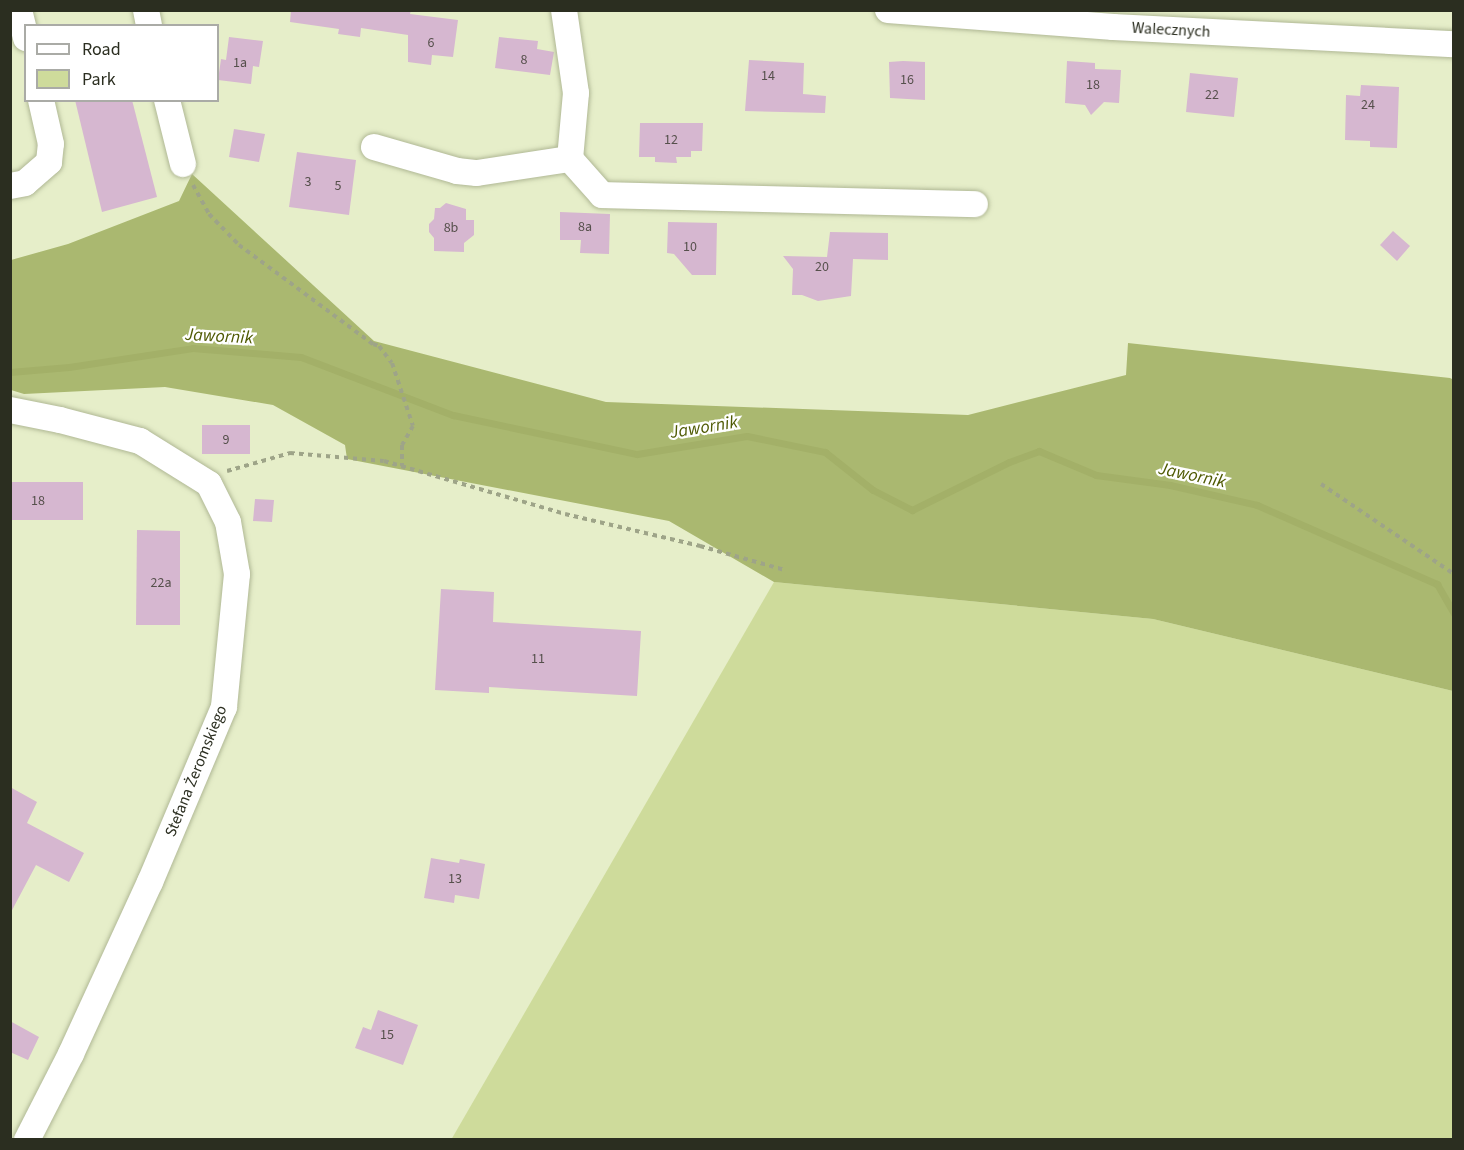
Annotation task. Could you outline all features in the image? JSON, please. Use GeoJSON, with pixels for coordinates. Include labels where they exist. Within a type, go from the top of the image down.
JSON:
{"type":"FeatureCollection","features":[{"type":"Feature","properties":{"kind":"street"},"geometry":{"type":"LineString","coordinates":[[20,10],[24,29]]}},
{"type":"Feature","properties":{"kind":"street"},"geometry":{"type":"LineString","coordinates":[[564,10],[576,93],[570,159],[602,195],[975,204]]}},
{"type":"Feature","properties":{"kind":"street","name":"Walecznych"},"geometry":{"type":"LineString","coordinates":[[888,10],[1052,16],[1154,30],[1454,44]]}},
{"type":"Feature","properties":{"kind":"street"},"geometry":{"type":"LineString","coordinates":[[10,186],[25,183],[49,162],[51,144],[40,102]]}},
{"type":"Feature","properties":{"kind":"street"},"geometry":{"type":"LineString","coordinates":[[168,102],[183,164]]}},
{"type":"Feature","properties":{"kind":"street"},"geometry":{"type":"LineString","coordinates":[[374,147],[457,171],[477,173],[570,159]]}},
{"type":"Feature","properties":{"kind":"street","name":"Stefana Żeromskiego"},"geometry":{"type":"LineString","coordinates":[[10,410],[60,420],[140,441],[200,478],[208,484],[228,522],[237,574],[224,707],[146,892],[27,1140]]}},
{"type":"Feature","properties":{"kind":"path"},"geometry":{"type":"LineString","coordinates":[[183,164],[209,214],[240,245],[373,344],[379,346],[392,363],[413,426],[402,445],[402,466]]}},
{"type":"Feature","properties":{"kind":"path"},"geometry":{"type":"LineString","coordinates":[[200,478],[290,453],[384,461],[565,514],[700,546],[785,570]]}},
{"type":"Feature","properties":{"kind":"path"},"geometry":{"type":"LineString","coordinates":[[1321,484],[1454,574]]}},
{"type":"Feature","properties":{"kind":"green space"},"geometry":{"type":"Polygon","coordinates":[[[192,174],[374,341],[606,402],[968,415],[1126,375],[1128,343],[1450,378],[1454,380],[1453,691],[1153,619],[774,582],[669,521],[347,459],[345,445],[273,405],[165,387],[24,394],[11,390],[11,260],[68,244],[179,201],[192,174]]]}},
{"type":"Feature","properties":{"kind":"green space"},"geometry":{"type":"Polygon","coordinates":[[[774,582],[1153,619],[1453,691],[1453,1139],[451,1140],[774,582]]]}},
{"type":"Feature","properties":{"kind":"building"},"geometry":{"type":"Polygon","coordinates":[[[291,10],[411,10],[410,14],[458,20],[453,57],[432,55],[431,65],[408,62],[408,35],[361,28],[360,37],[338,34],[339,29],[290,22],[291,10]]]}},
{"type":"Feature","properties":{"kind":"building"},"geometry":{"type":"Polygon","coordinates":[[[229,37],[263,41],[259,67],[253,66],[251,84],[219,80],[221,59],[226,60],[229,37]]]}},
{"type":"Feature","properties":{"kind":"building"},"geometry":{"type":"Polygon","coordinates":[[[499,37],[538,41],[537,49],[554,52],[550,75],[495,68],[499,37]]]}},
{"type":"Feature","properties":{"kind":"building"},"geometry":{"type":"Polygon","coordinates":[[[749,60],[804,63],[803,94],[826,96],[825,113],[745,111],[749,60]]]}},
{"type":"Feature","properties":{"kind":"building"},"geometry":{"type":"Polygon","coordinates":[[[1067,61],[1095,63],[1095,69],[1121,70],[1119,103],[1104,102],[1091,115],[1085,105],[1065,103],[1067,61]]]}},
{"type":"Feature","properties":{"kind":"building"},"geometry":{"type":"Polygon","coordinates":[[[889,62],[925,62],[925,100],[890,98],[889,62]]]}},
{"type":"Feature","properties":{"kind":"building"},"geometry":{"type":"Polygon","coordinates":[[[1190,73],[1238,78],[1234,117],[1186,112],[1190,73]]]}},
{"type":"Feature","properties":{"kind":"building"},"geometry":{"type":"Polygon","coordinates":[[[1361,85],[1399,87],[1397,148],[1370,147],[1370,141],[1345,140],[1346,95],[1360,96],[1361,85]]]}},
{"type":"Feature","properties":{"kind":"building"},"geometry":{"type":"Polygon","coordinates":[[[75,102],[133,102],[157,197],[102,212],[75,102]]]}},
{"type":"Feature","properties":{"kind":"building"},"geometry":{"type":"Polygon","coordinates":[[[640,123],[703,123],[702,151],[691,151],[691,157],[676,157],[677,163],[655,162],[655,157],[639,157],[640,123]]]}},
{"type":"Feature","properties":{"kind":"building"},"geometry":{"type":"Polygon","coordinates":[[[234,129],[265,134],[259,162],[229,157],[234,129]]]}},
{"type":"Feature","properties":{"kind":"building"},"geometry":{"type":"Polygon","coordinates":[[[297,152],[356,160],[349,215],[289,207],[297,152]]]}},
{"type":"Feature","properties":{"kind":"building"},"geometry":{"type":"Polygon","coordinates":[[[446,203],[466,209],[466,220],[474,220],[474,235],[464,243],[464,252],[434,251],[434,238],[429,232],[429,224],[434,219],[435,208],[440,208],[446,203]]]}},
{"type":"Feature","properties":{"kind":"building"},"geometry":{"type":"Polygon","coordinates":[[[560,212],[610,214],[609,254],[580,253],[581,240],[560,240],[560,212]]]}},
{"type":"Feature","properties":{"kind":"building"},"geometry":{"type":"Polygon","coordinates":[[[668,222],[717,223],[716,275],[692,275],[674,254],[667,253],[668,222]]]}},
{"type":"Feature","properties":{"kind":"building"},"geometry":{"type":"Polygon","coordinates":[[[1393,231],[1410,246],[1397,261],[1380,245],[1393,231]]]}},
{"type":"Feature","properties":{"kind":"building"},"geometry":{"type":"Polygon","coordinates":[[[830,232],[888,233],[888,260],[853,259],[851,296],[818,301],[802,295],[792,295],[793,269],[783,256],[827,257],[830,232]]]}},
{"type":"Feature","properties":{"kind":"building"},"geometry":{"type":"Polygon","coordinates":[[[202,425],[250,425],[250,454],[202,454],[202,425]]]}},
{"type":"Feature","properties":{"kind":"building"},"geometry":{"type":"Polygon","coordinates":[[[10,482],[83,482],[83,520],[10,520],[10,482]]]}},
{"type":"Feature","properties":{"kind":"building"},"geometry":{"type":"Polygon","coordinates":[[[255,499],[274,500],[272,522],[253,521],[255,499]]]}},
{"type":"Feature","properties":{"kind":"building"},"geometry":{"type":"Polygon","coordinates":[[[137,530],[180,531],[180,625],[136,625],[137,530]]]}},
{"type":"Feature","properties":{"kind":"building"},"geometry":{"type":"Polygon","coordinates":[[[441,589],[494,592],[493,622],[641,631],[637,696],[489,687],[489,693],[435,690],[441,589]]]}},
{"type":"Feature","properties":{"kind":"building"},"geometry":{"type":"Polygon","coordinates":[[[10,787],[37,802],[27,823],[84,853],[69,882],[36,865],[10,914],[10,787]]]}},
{"type":"Feature","properties":{"kind":"building"},"geometry":{"type":"Polygon","coordinates":[[[431,858],[459,863],[460,859],[485,864],[479,899],[455,895],[454,903],[424,898],[431,858]]]}},
{"type":"Feature","properties":{"kind":"building"},"geometry":{"type":"Polygon","coordinates":[[[378,1010],[418,1025],[403,1065],[355,1048],[363,1027],[371,1030],[378,1010]]]}},
{"type":"Feature","properties":{"kind":"building"},"geometry":{"type":"Polygon","coordinates":[[[10,1021],[39,1037],[28,1060],[10,1052],[10,1021]]]}},
{"type":"Feature","properties":{"kind":"waterway","name":"Jawornik"},"geometry":{"type":"LineString","coordinates":[[10,372],[69,367],[193,348],[301,357],[453,415],[637,454],[747,436],[825,452],[873,490],[912,510],[1009,462],[1039,451],[1096,475],[1170,485],[1257,505],[1437,584],[1454,613]]}}]}
